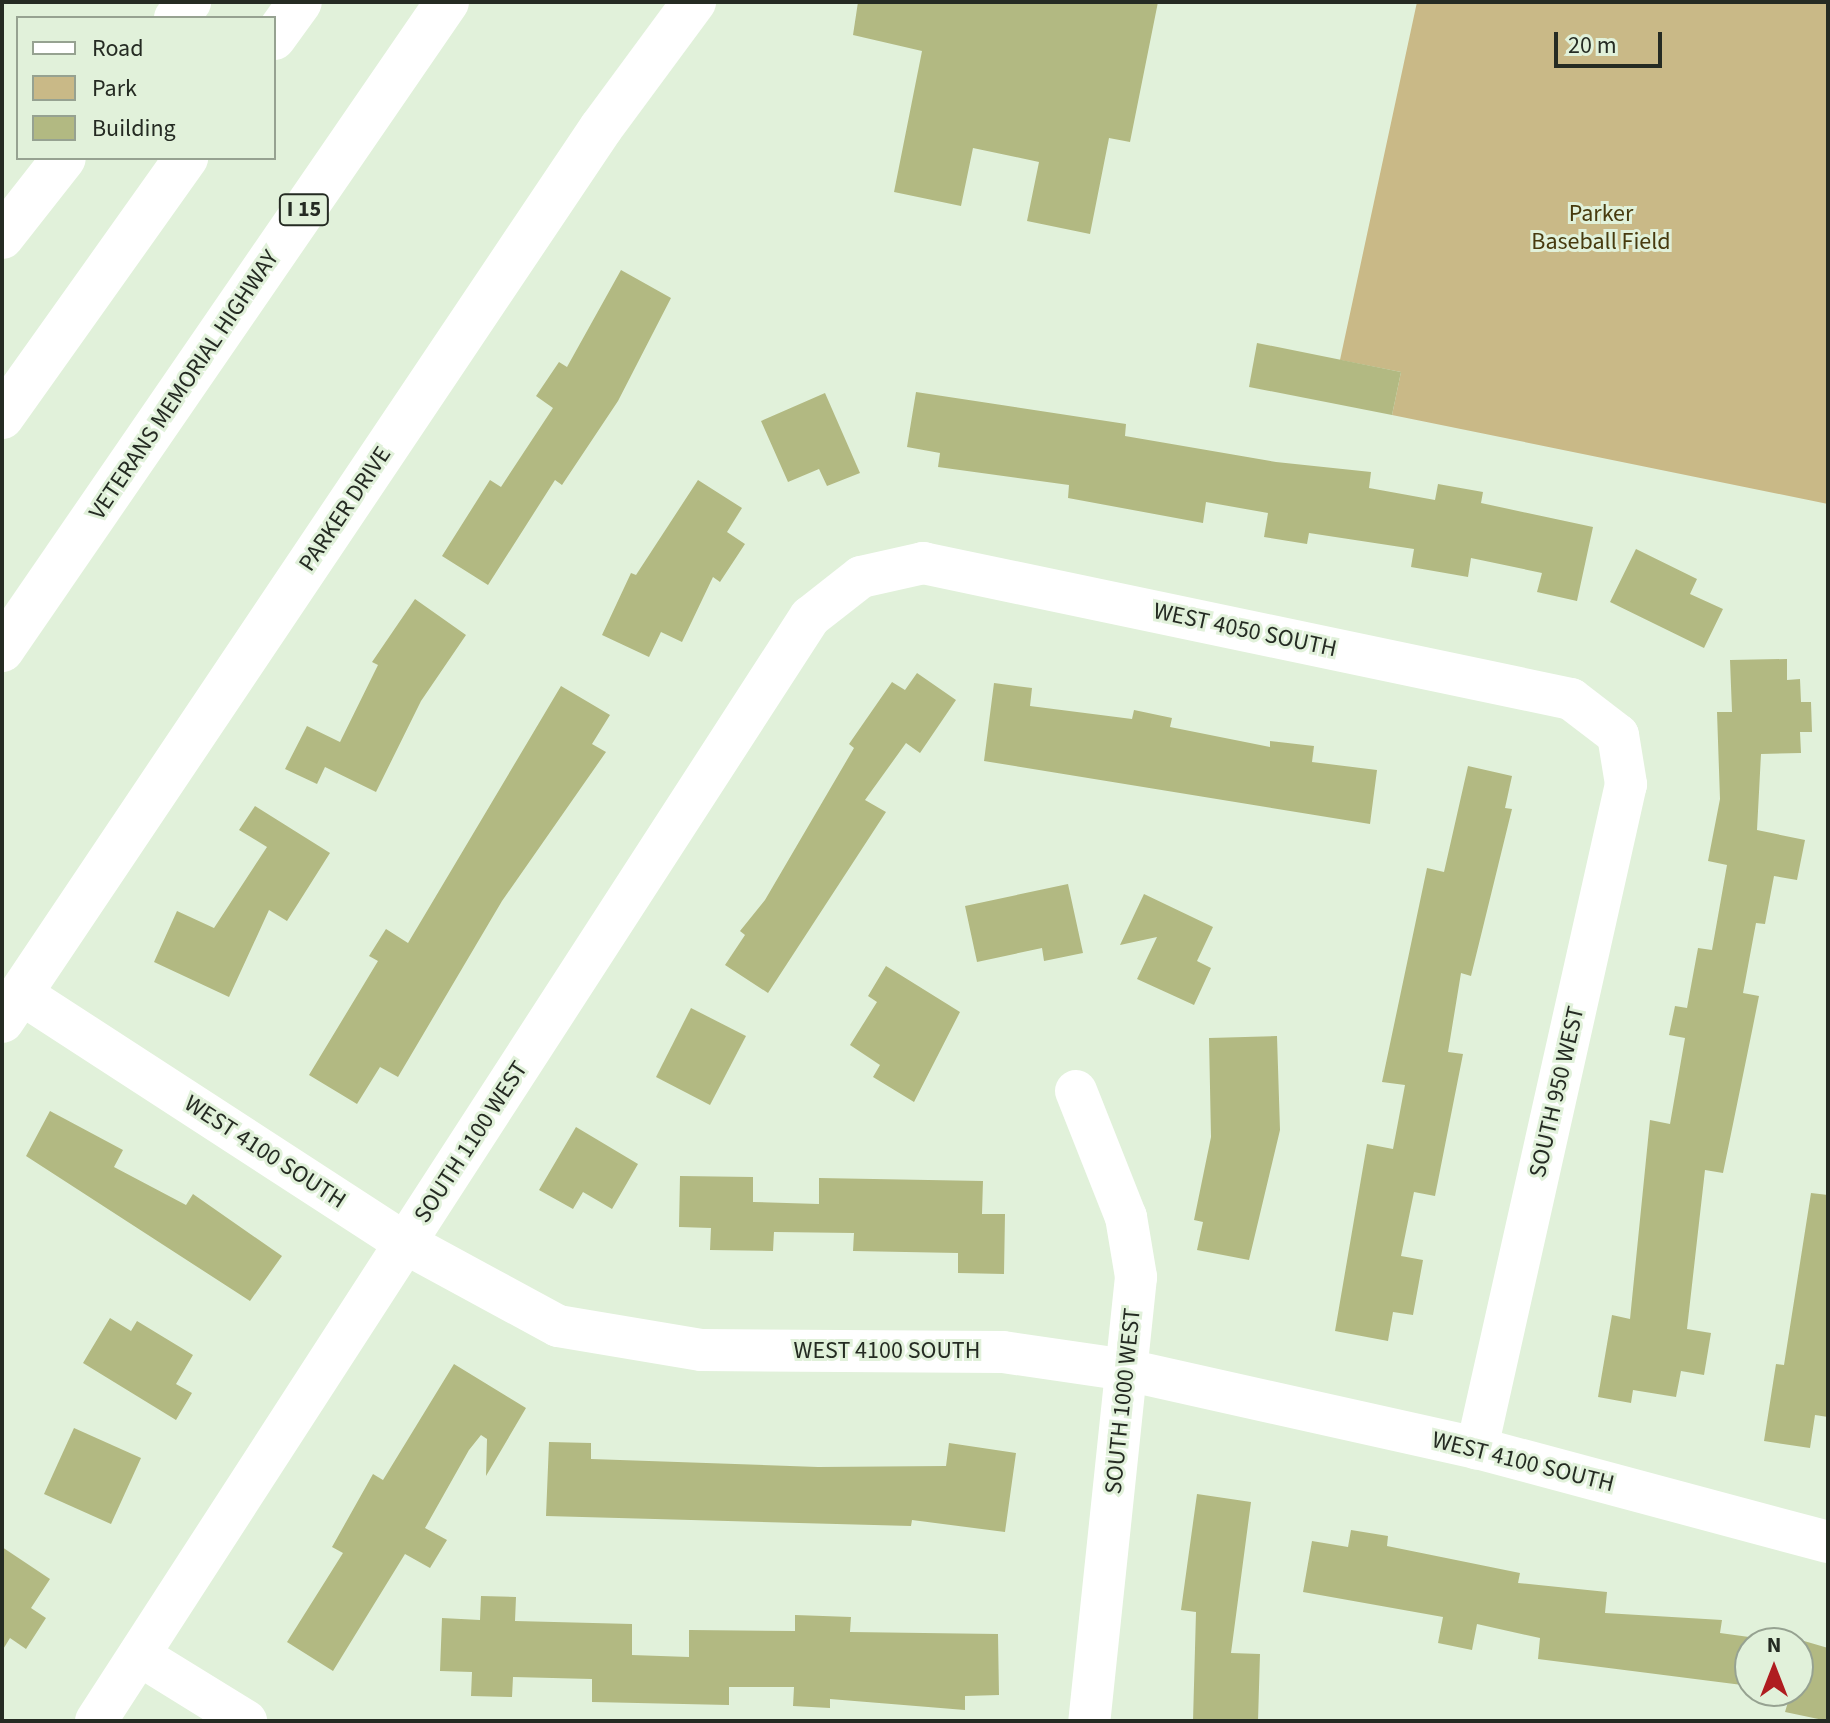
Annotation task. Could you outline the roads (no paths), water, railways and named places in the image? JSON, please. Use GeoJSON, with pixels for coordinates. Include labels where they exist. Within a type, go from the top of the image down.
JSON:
{"type":"FeatureCollection","features":[{"type":"Feature","properties":{"kind":"main road"},"geometry":{"type":"LineString","coordinates":[[276,35],[300,2]]}},
{"type":"Feature","properties":{"kind":"main road","name":"VETERANS MEMORIAL HIGHWAY"},"geometry":{"type":"LineString","coordinates":[[2,650],[447,2]]}},
{"type":"Feature","properties":{"kind":"main road","name":"PARKER DRIVE"},"geometry":{"type":"LineString","coordinates":[[11,1007],[601,128],[694,2]]}},
{"type":"Feature","properties":{"kind":"main road"},"geometry":{"type":"LineString","coordinates":[[2,237],[62,160]]}},
{"type":"Feature","properties":{"kind":"main road"},"geometry":{"type":"LineString","coordinates":[[2,417],[185,160]]}},
{"type":"Feature","properties":{"kind":"street","name":"WEST 4050 SOUTH"},"geometry":{"type":"LineString","coordinates":[[861,577],[923,563],[1571,699],[1618,735]]}},
{"type":"Feature","properties":{"kind":"street","name":"SOUTH 1100 WEST"},"geometry":{"type":"LineString","coordinates":[[96,1721],[810,617],[861,577]]}},
{"type":"Feature","properties":{"kind":"street","name":"SOUTH 950 WEST"},"geometry":{"type":"LineString","coordinates":[[1477,1448],[1626,784],[1618,735]]}},
{"type":"Feature","properties":{"kind":"street","name":"WEST 4100 SOUTH"},"geometry":{"type":"LineString","coordinates":[[11,1007],[405,1243],[558,1326],[701,1350],[1003,1352],[1127,1370],[1477,1448],[1828,1542]]}},
{"type":"Feature","properties":{"kind":"street","name":"SOUTH 1000 WEST"},"geometry":{"type":"LineString","coordinates":[[1076,1091],[1126,1217],[1136,1277],[1089,1721]]}},
{"type":"Feature","properties":{"kind":"street"},"geometry":{"type":"LineString","coordinates":[[139,1655],[246,1721]]}},
{"type":"Feature","properties":{"kind":"park label","name":"Parker Baseball Field"},"geometry":{"type":"Point","coordinates":[1601,228]}}]}
